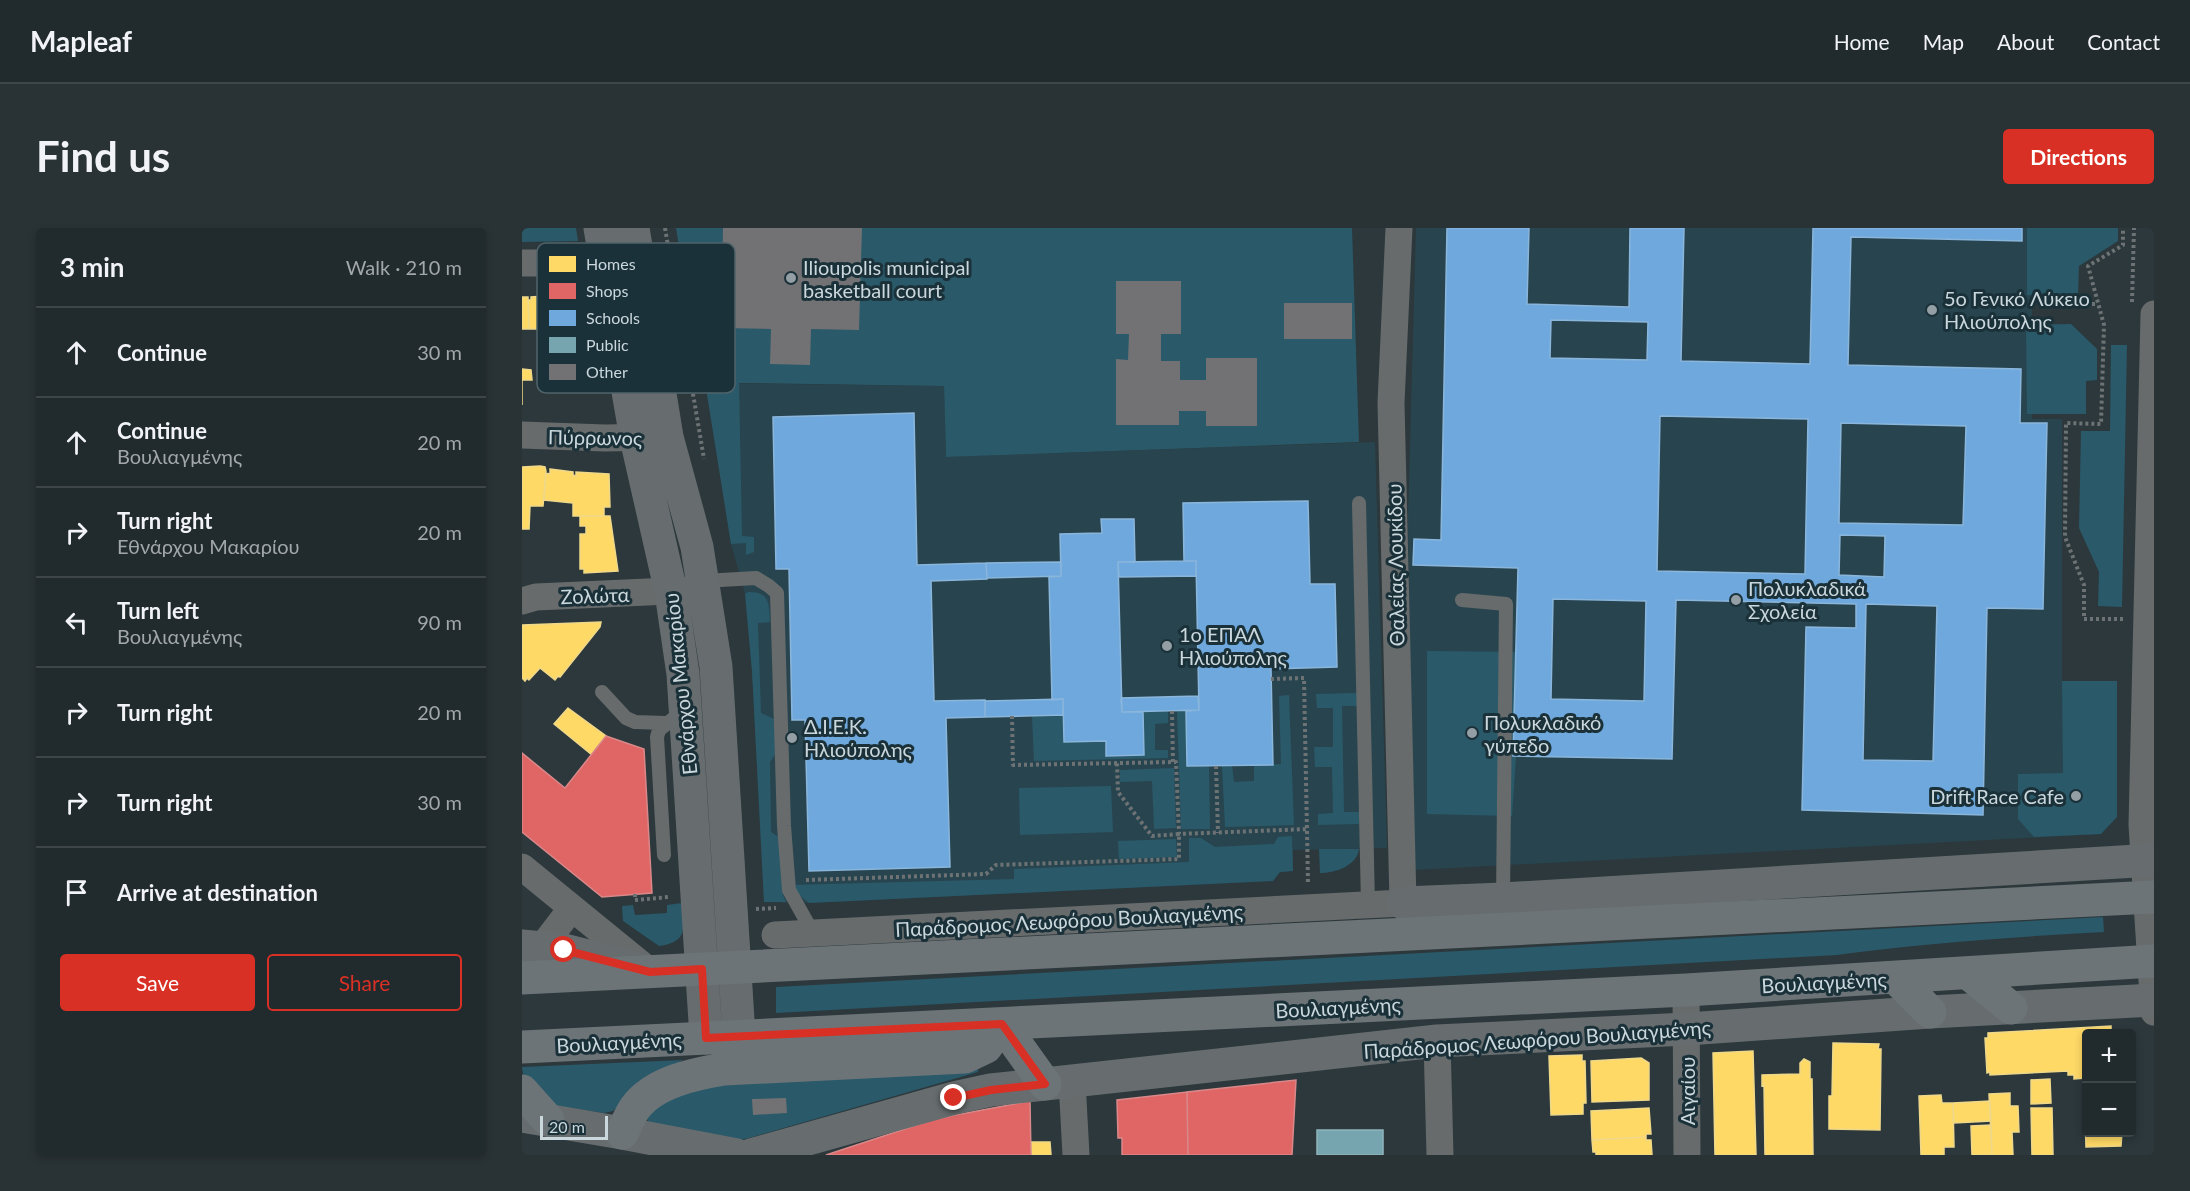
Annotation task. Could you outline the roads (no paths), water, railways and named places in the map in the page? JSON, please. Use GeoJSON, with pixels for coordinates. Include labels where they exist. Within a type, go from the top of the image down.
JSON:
{"type":"FeatureCollection","features":[{"type":"Feature","properties":{"kind":"main road"},"geometry":{"type":"LineString","coordinates":[[522,978],[2151,897]]}},
{"type":"Feature","properties":{"kind":"main road","name":"Βουλιαγμένης"},"geometry":{"type":"LineString","coordinates":[[522,1047],[1686,990],[2153,961]]}},
{"type":"Feature","properties":{"kind":"main road"},"geometry":{"type":"LineString","coordinates":[[1968,973],[2011,1008]]}},
{"type":"Feature","properties":{"kind":"main road"},"geometry":{"type":"LineString","coordinates":[[1896,978],[1930,1012]]}},
{"type":"Feature","properties":{"kind":"main road"},"geometry":{"type":"LineString","coordinates":[[622,1132],[636,1107],[651,1094],[688,1075],[723,1069],[965,1057],[986,1047],[1002,1024],[1058,1083]]}},
{"type":"Feature","properties":{"kind":"main road"},"geometry":{"type":"LineString","coordinates":[[522,1091],[535,1118]]}},
{"type":"Feature","properties":{"kind":"street","name":"Εθνάρχου Μακαρίου"},"geometry":{"type":"LineString","coordinates":[[600,228],[603,243]]}},
{"type":"Feature","properties":{"kind":"street","name":"Εθνάρχου Μακαρίου"},"geometry":{"type":"LineString","coordinates":[[633,228],[636,243]]}},
{"type":"Feature","properties":{"kind":"street","name":"Θαλείας Λουκίδου"},"geometry":{"type":"LineString","coordinates":[[1399,228],[1391,403],[1403,903]]}},
{"type":"Feature","properties":{"kind":"street"},"geometry":{"type":"LineString","coordinates":[[2143,313],[2153,433],[2150,610],[2142,825],[2149,861],[2154,1004]]}},
{"type":"Feature","properties":{"kind":"street","name":"Εθνάρχου Μακαρίου"},"geometry":{"type":"LineString","coordinates":[[641,393],[652,437],[697,547],[704,585],[716,667],[739,1036]]}},
{"type":"Feature","properties":{"kind":"street","name":"Εθνάρχου Μακαρίου"},"geometry":{"type":"LineString","coordinates":[[649,393],[652,437],[683,674],[706,1038]]}},
{"type":"Feature","properties":{"kind":"street","name":"Πύρρωνος"},"geometry":{"type":"LineString","coordinates":[[522,435],[652,437]]}},
{"type":"Feature","properties":{"kind":"street","name":"Ζολώτα"},"geometry":{"type":"LineString","coordinates":[[522,600],[536,597],[671,592],[704,585]]}},
{"type":"Feature","properties":{"kind":"street","name":"Παράδρομος Λεωφόρου Βουλιαγμένης"},"geometry":{"type":"LineString","coordinates":[[775,935],[1503,899],[2149,861]]}},
{"type":"Feature","properties":{"kind":"street"},"geometry":{"type":"LineString","coordinates":[[522,867],[650,972]]}},
{"type":"Feature","properties":{"kind":"street"},"geometry":{"type":"LineString","coordinates":[[532,947],[571,909]]}},
{"type":"Feature","properties":{"kind":"street"},"geometry":{"type":"LineString","coordinates":[[532,947],[582,954],[650,972]]}},
{"type":"Feature","properties":{"kind":"street","name":"Αιγαίου"},"geometry":{"type":"LineString","coordinates":[[1686,990],[1687,1155]]}},
{"type":"Feature","properties":{"kind":"street","name":"Παράδρομος Λεωφόρου Βουλιαγμένης"},"geometry":{"type":"LineString","coordinates":[[751,1155],[954,1098],[991,1090],[1437,1041],[1687,1029],[1930,1012],[2154,1004]]}},
{"type":"Feature","properties":{"kind":"street"},"geometry":{"type":"LineString","coordinates":[[1437,1041],[1440,1155]]}},
{"type":"Feature","properties":{"kind":"street"},"geometry":{"type":"LineString","coordinates":[[1058,1083],[1076,1155]]}},
{"type":"Feature","properties":{"kind":"street"},"geometry":{"type":"LineString","coordinates":[[535,1118],[622,1132],[737,1155]]}},
{"type":"Feature","properties":{"kind":"lane"},"geometry":{"type":"LineString","coordinates":[[1359,503],[1368,904]]}},
{"type":"Feature","properties":{"kind":"lane"},"geometry":{"type":"LineString","coordinates":[[704,585],[756,578],[777,593],[784,826],[789,890],[813,933]]}},
{"type":"Feature","properties":{"kind":"lane"},"geometry":{"type":"LineString","coordinates":[[1462,600],[1506,604],[1503,899]]}},
{"type":"Feature","properties":{"kind":"lane"},"geometry":{"type":"LineString","coordinates":[[602,692],[626,718],[635,722],[665,723]]}},
{"type":"Feature","properties":{"kind":"lane"},"geometry":{"type":"LineString","coordinates":[[664,855],[657,736],[665,723],[674,718],[684,697]]}},
{"type":"Feature","properties":{"kind":"place","name":"Ilioupolis municipal basketball court"},"geometry":{"type":"Point","coordinates":[791,278]}},
{"type":"Feature","properties":{"kind":"place","name":"5ο Γενικό Λύκειο Ηλιούπολης"},"geometry":{"type":"Point","coordinates":[1932,310]}},
{"type":"Feature","properties":{"kind":"place","name":"Πολυκλαδικά Σχολεία"},"geometry":{"type":"Point","coordinates":[1736,600]}},
{"type":"Feature","properties":{"kind":"place","name":"1ο ΕΠΑΛ Ηλιούπολης"},"geometry":{"type":"Point","coordinates":[1167,646]}},
{"type":"Feature","properties":{"kind":"place","name":"Πολυκλαδικό γύπεδο"},"geometry":{"type":"Point","coordinates":[1472,733]}},
{"type":"Feature","properties":{"kind":"place","name":"Δ.Ι.Ε.Κ. Ηλιούπολης"},"geometry":{"type":"Point","coordinates":[792,738]}},
{"type":"Feature","properties":{"kind":"place","name":"Drift Race Cafe"},"geometry":{"type":"Point","coordinates":[2076,796]}}]}
